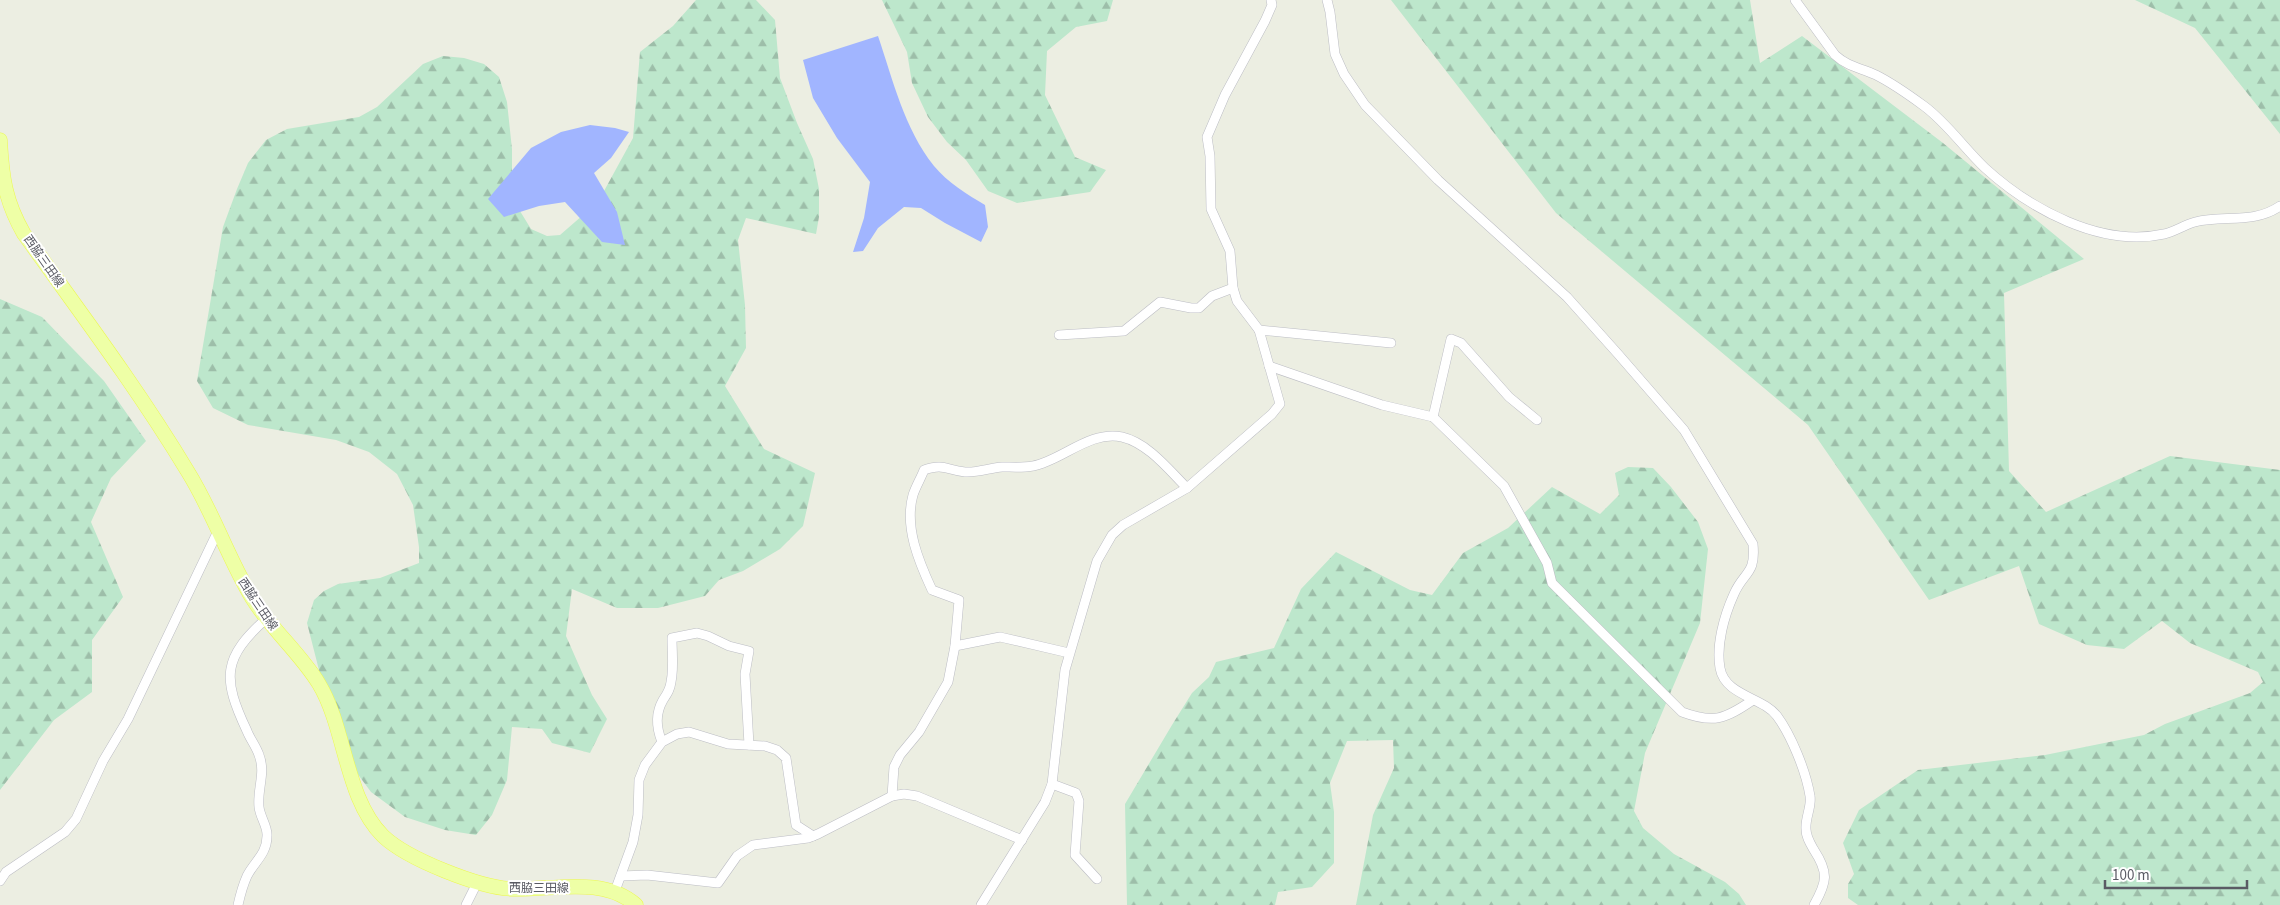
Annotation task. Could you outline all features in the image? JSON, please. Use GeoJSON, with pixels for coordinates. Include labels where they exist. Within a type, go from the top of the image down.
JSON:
{"type":"FeatureCollection","features":[{"type":"Feature","properties":{"kind":"main road","name":"西脇三田線"},"geometry":{"type":"LineString","coordinates":[[0,140],[2,180],[13,216],[148,409],[189,473],[236,571],[266,618],[320,686],[329,705],[358,792],[374,826],[385,837],[404,850],[477,883],[512,889],[596,887],[615,891],[626,896],[636,905]]}},
{"type":"Feature","properties":{"kind":"street"},"geometry":{"type":"LineString","coordinates":[[981,905],[1045,802],[1052,784],[1065,670],[1069,653],[1097,561],[1112,535],[1123,525],[1187,488],[1272,414],[1280,404],[1259,330],[1238,301],[1233,288],[1230,251],[1211,209],[1210,156],[1206,138],[1225,95],[1265,21],[1272,5],[1271,0]]}},
{"type":"Feature","properties":{"kind":"street"},"geometry":{"type":"LineString","coordinates":[[1326,0],[1330,12],[1335,54],[1344,74],[1365,104],[1438,180],[1567,297],[1684,430],[1753,544],[1754,559],[1751,572],[1734,593],[1719,651],[1720,670],[1732,688],[1775,713],[1787,732],[1800,762],[1811,797],[1805,828],[1808,840],[1823,864],[1826,877],[1823,889],[1814,905]]}},
{"type":"Feature","properties":{"kind":"street"},"geometry":{"type":"LineString","coordinates":[[1796,0],[1836,55],[1844,63],[1876,75],[1925,106],[1985,168],[2024,198],[2049,212],[2089,229],[2120,236],[2148,236],[2166,234],[2177,228],[2197,222],[2249,218],[2272,211],[2280,206]]}},
{"type":"Feature","properties":{"kind":"street"},"geometry":{"type":"LineString","coordinates":[[1058,334],[1124,331],[1160,302],[1199,308],[1212,296],[1233,288]]}},
{"type":"Feature","properties":{"kind":"street"},"geometry":{"type":"LineString","coordinates":[[1259,330],[1391,343]]}},
{"type":"Feature","properties":{"kind":"street"},"geometry":{"type":"LineString","coordinates":[[1433,417],[1451,339],[1460,343],[1509,397],[1537,420]]}},
{"type":"Feature","properties":{"kind":"street"},"geometry":{"type":"LineString","coordinates":[[1269,366],[1382,405],[1433,417],[1504,486],[1547,563],[1552,583],[1682,712],[1698,718],[1715,720],[1732,714],[1753,700]]}},
{"type":"Feature","properties":{"kind":"street"},"geometry":{"type":"LineString","coordinates":[[892,796],[894,767],[900,754],[919,732],[948,682],[955,646],[958,600],[932,590],[919,562],[911,528],[913,496],[924,470],[938,465],[966,472],[1001,467],[1033,466],[1051,460],[1081,444],[1120,436],[1144,447],[1187,488]]}},
{"type":"Feature","properties":{"kind":"street"},"geometry":{"type":"LineString","coordinates":[[0,881],[6,872],[65,832],[76,819],[103,762],[128,719],[218,531]]}},
{"type":"Feature","properties":{"kind":"street"},"geometry":{"type":"LineString","coordinates":[[238,905],[247,876],[263,854],[268,833],[262,821],[259,806],[262,766],[259,753],[247,733],[235,703],[230,676],[232,660],[246,637],[266,618]]}},
{"type":"Feature","properties":{"kind":"street"},"geometry":{"type":"LineString","coordinates":[[662,742],[657,730],[656,719],[663,701],[669,692],[672,681],[672,638],[697,633],[728,646],[749,651],[745,674],[749,744]]}},
{"type":"Feature","properties":{"kind":"street"},"geometry":{"type":"LineString","coordinates":[[955,646],[1000,637],[1069,653]]}},
{"type":"Feature","properties":{"kind":"street"},"geometry":{"type":"LineString","coordinates":[[615,891],[634,842],[638,814],[639,780],[645,765],[662,742],[677,734],[689,732],[728,744],[749,744],[777,750],[786,758],[796,825],[813,836]]}},
{"type":"Feature","properties":{"kind":"street"},"geometry":{"type":"LineString","coordinates":[[1052,784],[1076,793],[1079,801],[1075,855],[1097,879]]}},
{"type":"Feature","properties":{"kind":"street"},"geometry":{"type":"LineString","coordinates":[[621,876],[647,875],[718,883],[737,856],[753,846],[813,836],[892,796],[904,794],[917,796],[1022,840]]}},
{"type":"Feature","properties":{"kind":"street"},"geometry":{"type":"LineString","coordinates":[[466,905],[477,883]]}},
{"type":"Feature","properties":{"kind":"green space"},"geometry":{"type":"Polygon","coordinates":[[[696,0],[756,0],[775,20],[780,78],[813,159],[819,189],[819,217],[816,234],[746,218],[738,240],[745,305],[746,348],[725,386],[764,449],[815,473],[803,526],[780,549],[743,571],[719,580],[705,596],[658,608],[617,608],[572,589],[566,636],[592,695],[607,719],[590,753],[552,743],[542,729],[512,727],[507,780],[492,815],[476,835],[445,830],[405,817],[371,792],[351,765],[320,674],[307,623],[314,600],[324,591],[338,584],[380,578],[419,563],[419,547],[413,505],[397,474],[369,452],[336,440],[248,425],[213,408],[197,381],[223,227],[248,163],[266,140],[287,129],[359,117],[377,107],[423,64],[443,56],[464,58],[484,64],[499,77],[507,102],[512,149],[512,198],[531,229],[547,236],[560,235],[598,202],[633,138],[640,52],[673,26],[696,0]]]}},
{"type":"Feature","properties":{"kind":"green space"},"geometry":{"type":"Polygon","coordinates":[[[882,0],[1113,0],[1107,21],[1076,27],[1047,51],[1045,95],[1075,157],[1106,170],[1090,192],[1017,203],[988,191],[966,160],[947,142],[928,117],[912,83],[907,52],[882,0]]]}},
{"type":"Feature","properties":{"kind":"green space"},"geometry":{"type":"Polygon","coordinates":[[[1391,0],[1750,0],[1760,63],[1802,36],[1943,143],[2084,259],[2004,293],[2009,471],[2046,512],[2170,456],[2280,470],[2280,905],[1858,905],[1848,898],[1848,884],[1854,874],[1843,843],[1859,810],[1918,770],[2045,755],[2144,735],[2165,724],[2250,693],[2263,682],[2258,672],[2190,643],[2162,621],[2124,649],[2087,645],[2039,624],[2019,566],[1929,600],[1808,425],[1556,213],[1391,0]]]}},
{"type":"Feature","properties":{"kind":"green space"},"geometry":{"type":"Polygon","coordinates":[[[2135,0],[2280,0],[2280,134],[2195,28],[2135,0]]]}},
{"type":"Feature","properties":{"kind":"green space"},"geometry":{"type":"Polygon","coordinates":[[[0,299],[42,317],[104,381],[146,441],[111,478],[91,522],[123,597],[92,640],[92,692],[54,720],[0,790],[0,299]]]}},
{"type":"Feature","properties":{"kind":"green space"},"geometry":{"type":"Polygon","coordinates":[[[1628,467],[1653,468],[1671,487],[1698,522],[1708,549],[1700,623],[1645,753],[1634,811],[1643,828],[1674,854],[1725,882],[1739,894],[1746,905],[1356,905],[1373,815],[1394,768],[1393,740],[1347,741],[1330,783],[1334,812],[1334,863],[1312,887],[1278,892],[1275,905],[1127,905],[1125,804],[1192,693],[1209,677],[1216,662],[1274,648],[1301,589],[1336,552],[1410,590],[1432,595],[1463,553],[1508,528],[1552,487],[1600,514],[1619,495],[1615,473],[1628,467]]]}},
{"type":"Feature","properties":{"kind":"water"},"geometry":{"type":"Polygon","coordinates":[[[878,36],[900,103],[924,151],[934,166],[951,183],[985,205],[988,227],[981,242],[921,208],[904,207],[878,228],[863,251],[853,252],[864,218],[870,182],[837,138],[813,98],[803,60],[878,36]]]}},
{"type":"Feature","properties":{"kind":"water"},"geometry":{"type":"Polygon","coordinates":[[[590,125],[629,132],[611,158],[594,173],[617,212],[625,245],[602,242],[565,202],[539,206],[504,217],[488,199],[531,148],[561,132],[590,125]]]}}]}
